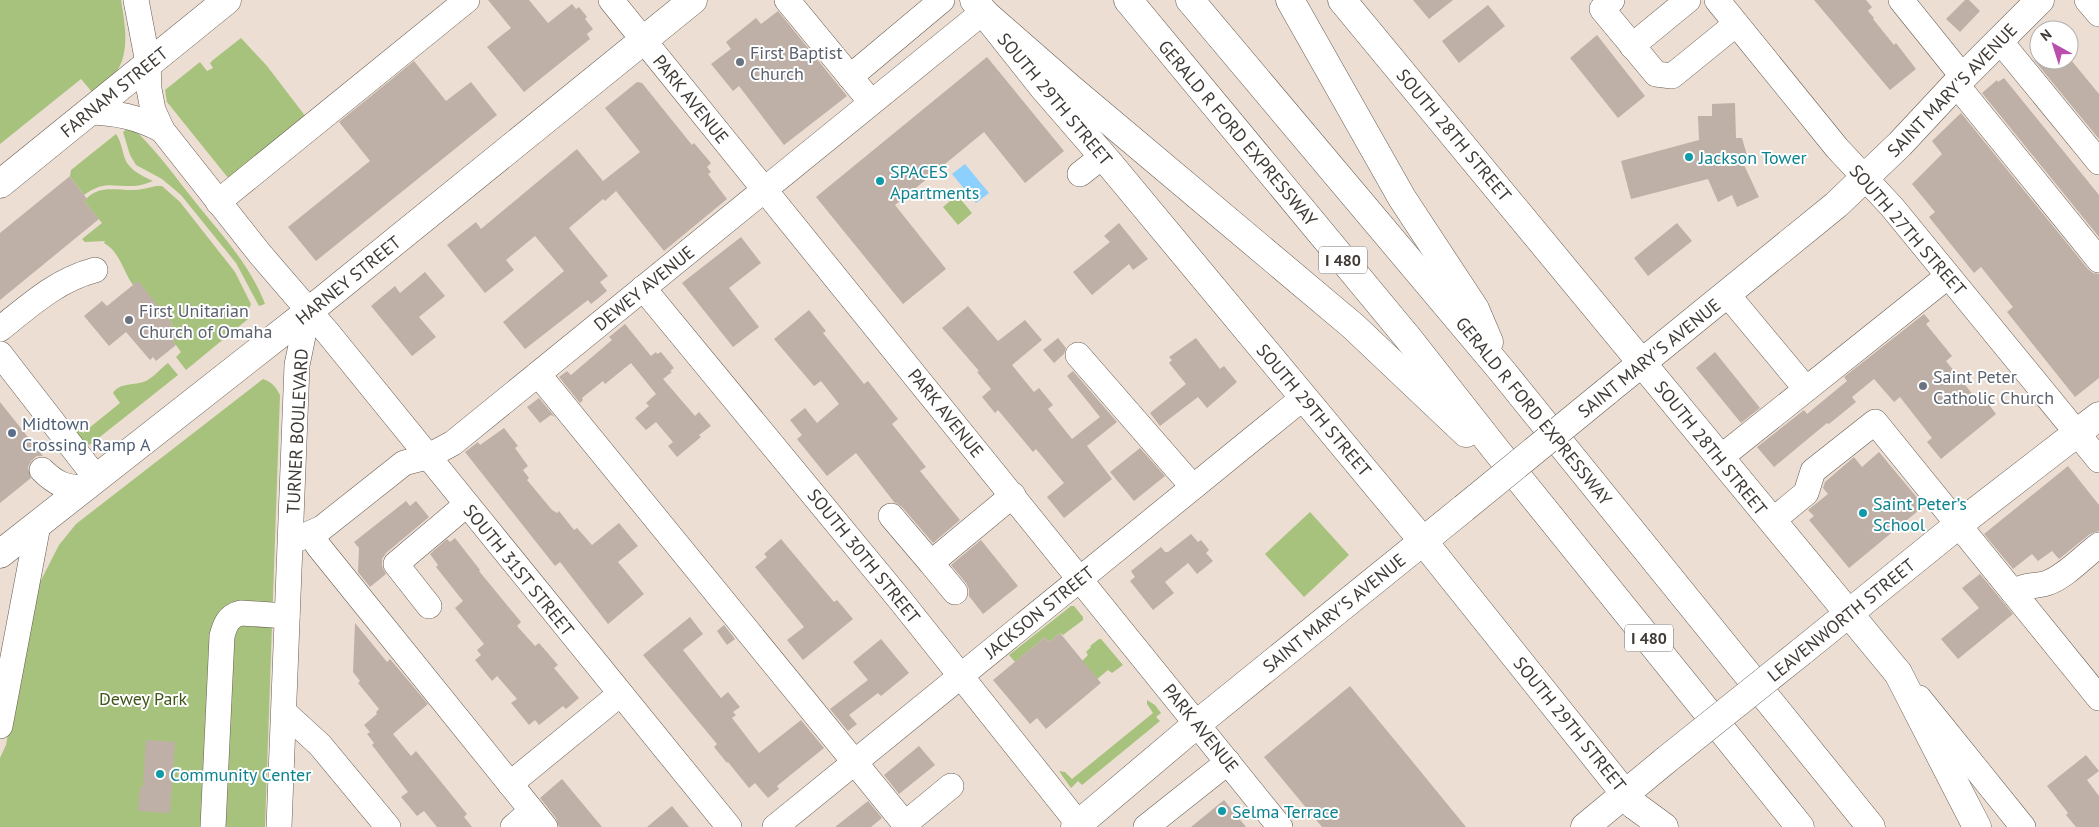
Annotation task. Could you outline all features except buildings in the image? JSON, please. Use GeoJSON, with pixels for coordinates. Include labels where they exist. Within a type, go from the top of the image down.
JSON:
{"type":"FeatureCollection","features":[{"type":"Feature","properties":{"kind":"main road","name":"FARNAM STREET"},"geometry":{"type":"LineString","coordinates":[[0,184],[227,0]]}},
{"type":"Feature","properties":{"kind":"main road","name":"HARNEY STREET"},"geometry":{"type":"LineString","coordinates":[[0,554],[308,312],[693,0]]}},
{"type":"Feature","properties":{"kind":"main road","name":"GERALD R FORD EXPRESSWAY"},"geometry":{"type":"LineString","coordinates":[[1128,0],[1408,338],[1800,827]]}},
{"type":"Feature","properties":{"kind":"main road","name":"GERALD R FORD EXPRESSWAY"},"geometry":{"type":"LineString","coordinates":[[1190,0],[1502,370],[1871,827]]}},
{"type":"Feature","properties":{"kind":"main road"},"geometry":{"type":"LineString","coordinates":[[1290,0],[1402,198],[1475,309],[1502,370]]}},
{"type":"Feature","properties":{"kind":"main road","name":"SOUTH 28TH STREET"},"geometry":{"type":"LineString","coordinates":[[1342,0],[1898,673]]}},
{"type":"Feature","properties":{"kind":"main road","name":"SAINT MARY'S AVENUE"},"geometry":{"type":"LineString","coordinates":[[1078,826],[1197,724],[1826,214],[1866,178],[2040,0]]}},
{"type":"Feature","properties":{"kind":"main road"},"geometry":{"type":"LineString","coordinates":[[978,6],[1070,88],[1353,326],[1461,430],[1496,450]]}},
{"type":"Feature","properties":{"kind":"main road","name":"SOUTH 29TH STREET"},"geometry":{"type":"LineString","coordinates":[[978,6],[1043,87],[1103,156],[1423,541],[1635,808],[1664,827]]}},
{"type":"Feature","properties":{"kind":"main road","name":"LEAVENWORTH STREET"},"geometry":{"type":"LineString","coordinates":[[1585,827],[1635,808],[1666,760],[1958,525],[2099,416]]}},
{"type":"Feature","properties":{"kind":"main road"},"geometry":{"type":"LineString","coordinates":[[1898,673],[1977,827]]}},
{"type":"Feature","properties":{"kind":"street"},"geometry":{"type":"LineString","coordinates":[[136,0],[148,63],[149,89],[153,110],[162,130],[308,312]]}},
{"type":"Feature","properties":{"kind":"street"},"geometry":{"type":"LineString","coordinates":[[218,202],[467,0]]}},
{"type":"Feature","properties":{"kind":"street","name":"PARK AVENUE"},"geometry":{"type":"LineString","coordinates":[[611,0],[1280,827]]}},
{"type":"Feature","properties":{"kind":"street"},"geometry":{"type":"LineString","coordinates":[[787,0],[871,102]]}},
{"type":"Feature","properties":{"kind":"street"},"geometry":{"type":"LineString","coordinates":[[850,76],[942,0]]}},
{"type":"Feature","properties":{"kind":"street"},"geometry":{"type":"LineString","coordinates":[[1612,0],[1602,9],[1656,74],[1672,76],[1736,24]]}},
{"type":"Feature","properties":{"kind":"street"},"geometry":{"type":"LineString","coordinates":[[1632,46],[1688,0]]}},
{"type":"Feature","properties":{"kind":"street","name":"SOUTH 27TH STREET"},"geometry":{"type":"LineString","coordinates":[[1716,0],[1837,148],[1866,178],[2099,460]]}},
{"type":"Feature","properties":{"kind":"street"},"geometry":{"type":"LineString","coordinates":[[1901,0],[1960,81],[2099,260]]}},
{"type":"Feature","properties":{"kind":"street"},"geometry":{"type":"LineString","coordinates":[[2087,0],[2099,14]]}},
{"type":"Feature","properties":{"kind":"street","name":"DEWEY AVENUE"},"geometry":{"type":"LineString","coordinates":[[301,538],[322,528],[398,467],[427,457],[453,443],[871,102],[978,6]]}},
{"type":"Feature","properties":{"kind":"street"},"geometry":{"type":"LineString","coordinates":[[2000,41],[2099,162]]}},
{"type":"Feature","properties":{"kind":"street"},"geometry":{"type":"LineString","coordinates":[[90,112],[125,115],[142,120],[162,130]]}},
{"type":"Feature","properties":{"kind":"street"},"geometry":{"type":"LineString","coordinates":[[1080,174],[1103,156]]}},
{"type":"Feature","properties":{"kind":"street"},"geometry":{"type":"LineString","coordinates":[[0,329],[54,287],[95,270]]}},
{"type":"Feature","properties":{"kind":"street"},"geometry":{"type":"LineString","coordinates":[[1720,458],[1948,276]]}},
{"type":"Feature","properties":{"kind":"street","name":"SOUTH 30TH STREET"},"geometry":{"type":"LineString","coordinates":[[643,288],[960,676],[1078,826]]}},
{"type":"Feature","properties":{"kind":"street"},"geometry":{"type":"LineString","coordinates":[[1727,294],[1806,389]]}},
{"type":"Feature","properties":{"kind":"street","name":"SOUTH 31ST STREET"},"geometry":{"type":"LineString","coordinates":[[308,312],[328,333],[729,827]]}},
{"type":"Feature","properties":{"kind":"street","name":"TURNER BOULEVARD"},"geometry":{"type":"LineString","coordinates":[[279,827],[287,616],[301,538],[296,365],[308,312]]}},
{"type":"Feature","properties":{"kind":"street"},"geometry":{"type":"LineString","coordinates":[[0,354],[84,489],[48,491],[38,473]]}},
{"type":"Feature","properties":{"kind":"street"},"geometry":{"type":"LineString","coordinates":[[1078,355],[1193,487]]}},
{"type":"Feature","properties":{"kind":"street"},"geometry":{"type":"LineString","coordinates":[[538,374],[905,824],[951,786]]}},
{"type":"Feature","properties":{"kind":"street","name":"JACKSON STREET"},"geometry":{"type":"LineString","coordinates":[[774,827],[1304,397]]}},
{"type":"Feature","properties":{"kind":"street"},"geometry":{"type":"LineString","coordinates":[[1772,521],[1806,493],[1813,471],[1875,422],[2099,698]]}},
{"type":"Feature","properties":{"kind":"street"},"geometry":{"type":"LineString","coordinates":[[931,563],[1013,495]]}},
{"type":"Feature","properties":{"kind":"street"},"geometry":{"type":"LineString","coordinates":[[429,606],[396,564],[466,505]]}},
{"type":"Feature","properties":{"kind":"street"},"geometry":{"type":"LineString","coordinates":[[891,516],[956,592]]}},
{"type":"Feature","properties":{"kind":"street"},"geometry":{"type":"LineString","coordinates":[[0,726],[38,525]]}},
{"type":"Feature","properties":{"kind":"street"},"geometry":{"type":"LineString","coordinates":[[301,538],[319,547],[538,819],[513,827]]}},
{"type":"Feature","properties":{"kind":"street"},"geometry":{"type":"LineString","coordinates":[[2013,592],[2029,584],[2048,583],[2060,576],[2099,545]]}},
{"type":"Feature","properties":{"kind":"street"},"geometry":{"type":"LineString","coordinates":[[213,827],[222,636],[224,627],[234,615],[241,613],[287,616]]}},
{"type":"Feature","properties":{"kind":"street","name":"SOUTH 28TH STREET"},"geometry":{"type":"LineString","coordinates":[[1898,673],[2023,827]]}},
{"type":"Feature","properties":{"kind":"street"},"geometry":{"type":"LineString","coordinates":[[510,784],[620,694]]}},
{"type":"Feature","properties":{"kind":"street"},"geometry":{"type":"LineString","coordinates":[[284,712],[327,752],[388,827]]}},
{"type":"Feature","properties":{"kind":"street"},"geometry":{"type":"LineString","coordinates":[[1146,827],[1228,762]]}},
{"type":"Feature","properties":{"kind":"green space"},"geometry":{"type":"Polygon","coordinates":[[[0,0],[121,0],[125,41],[122,61],[118,70],[111,78],[92,92],[81,79],[0,144],[0,0]]]}},
{"type":"Feature","properties":{"kind":"green space"},"geometry":{"type":"Polygon","coordinates":[[[241,38],[267,66],[306,117],[229,179],[167,102],[165,90],[200,62],[207,71],[213,68],[210,63],[241,38]]]}},
{"type":"Feature","properties":{"kind":"green space"},"geometry":{"type":"Polygon","coordinates":[[[127,129],[136,131],[134,132],[137,132],[153,149],[225,239],[252,276],[265,304],[259,306],[236,263],[181,195],[162,179],[136,165],[130,155],[123,132],[127,129]]]}},
{"type":"Feature","properties":{"kind":"green space"},"geometry":{"type":"Polygon","coordinates":[[[116,134],[130,167],[153,181],[136,186],[109,185],[98,187],[84,195],[70,176],[71,170],[116,134]]]}},
{"type":"Feature","properties":{"kind":"green space"},"geometry":{"type":"Polygon","coordinates":[[[162,186],[180,202],[235,272],[251,304],[248,311],[248,319],[186,370],[176,357],[181,352],[173,341],[176,338],[169,328],[173,324],[138,282],[133,285],[118,257],[104,243],[105,241],[85,242],[82,239],[102,223],[84,201],[89,196],[100,190],[135,190],[162,186]]]}},
{"type":"Feature","properties":{"kind":"green space"},"geometry":{"type":"Polygon","coordinates":[[[957,195],[972,213],[958,225],[943,207],[957,195]]]}},
{"type":"Feature","properties":{"kind":"green space"},"geometry":{"type":"Polygon","coordinates":[[[168,363],[178,375],[91,444],[85,446],[69,428],[71,425],[76,424],[83,433],[120,403],[113,393],[119,387],[146,381],[168,363]]]}},
{"type":"Feature","properties":{"kind":"green space","name":"Dewey Park"},"geometry":{"type":"Polygon","coordinates":[[[263,379],[273,385],[280,395],[265,827],[0,827],[0,758],[6,745],[34,594],[59,545],[76,524],[263,379]]]}},
{"type":"Feature","properties":{"kind":"green space"},"geometry":{"type":"Polygon","coordinates":[[[1310,512],[1349,555],[1304,597],[1265,554],[1310,512]]]}},
{"type":"Feature","properties":{"kind":"green space"},"geometry":{"type":"Polygon","coordinates":[[[1071,606],[1074,606],[1083,617],[1083,620],[1063,635],[1060,633],[1049,642],[1045,637],[1015,662],[1009,655],[1071,606]]]}},
{"type":"Feature","properties":{"kind":"green space"},"geometry":{"type":"Polygon","coordinates":[[[1099,639],[1123,665],[1112,673],[1108,670],[1096,680],[1082,661],[1088,655],[1086,652],[1090,646],[1099,639]]]}},
{"type":"Feature","properties":{"kind":"green space"},"geometry":{"type":"Polygon","coordinates":[[[1147,700],[1155,705],[1161,713],[1156,717],[1160,721],[1082,785],[1078,781],[1071,788],[1059,771],[1065,772],[1072,779],[1153,713],[1147,704],[1147,700]]]}},
{"type":"Feature","properties":{"kind":"water"},"geometry":{"type":"Polygon","coordinates":[[[965,164],[989,193],[976,203],[952,174],[965,164]]]}},
{"type":"Feature","properties":{"kind":"place","name":"First Baptist Church"},"geometry":{"type":"Point","coordinates":[740,62]}},
{"type":"Feature","properties":{"kind":"place","name":"Jackson Tower"},"geometry":{"type":"Point","coordinates":[1689,157]}},
{"type":"Feature","properties":{"kind":"place","name":"SPACES Apartments"},"geometry":{"type":"Point","coordinates":[880,181]}},
{"type":"Feature","properties":{"kind":"place","name":"First Unitarian Church of Omaha"},"geometry":{"type":"Point","coordinates":[129,320]}},
{"type":"Feature","properties":{"kind":"place","name":"Saint Peter Catholic Church"},"geometry":{"type":"Point","coordinates":[1923,386]}},
{"type":"Feature","properties":{"kind":"place","name":"Midtown Crossing Ramp A"},"geometry":{"type":"Point","coordinates":[12,433]}},
{"type":"Feature","properties":{"kind":"place","name":"Saint Peter’s School"},"geometry":{"type":"Point","coordinates":[1863,513]}},
{"type":"Feature","properties":{"kind":"place","name":"Community Center"},"geometry":{"type":"Point","coordinates":[160,774]}},
{"type":"Feature","properties":{"kind":"place","name":"Selma Terrace"},"geometry":{"type":"Point","coordinates":[1222,811]}}]}
